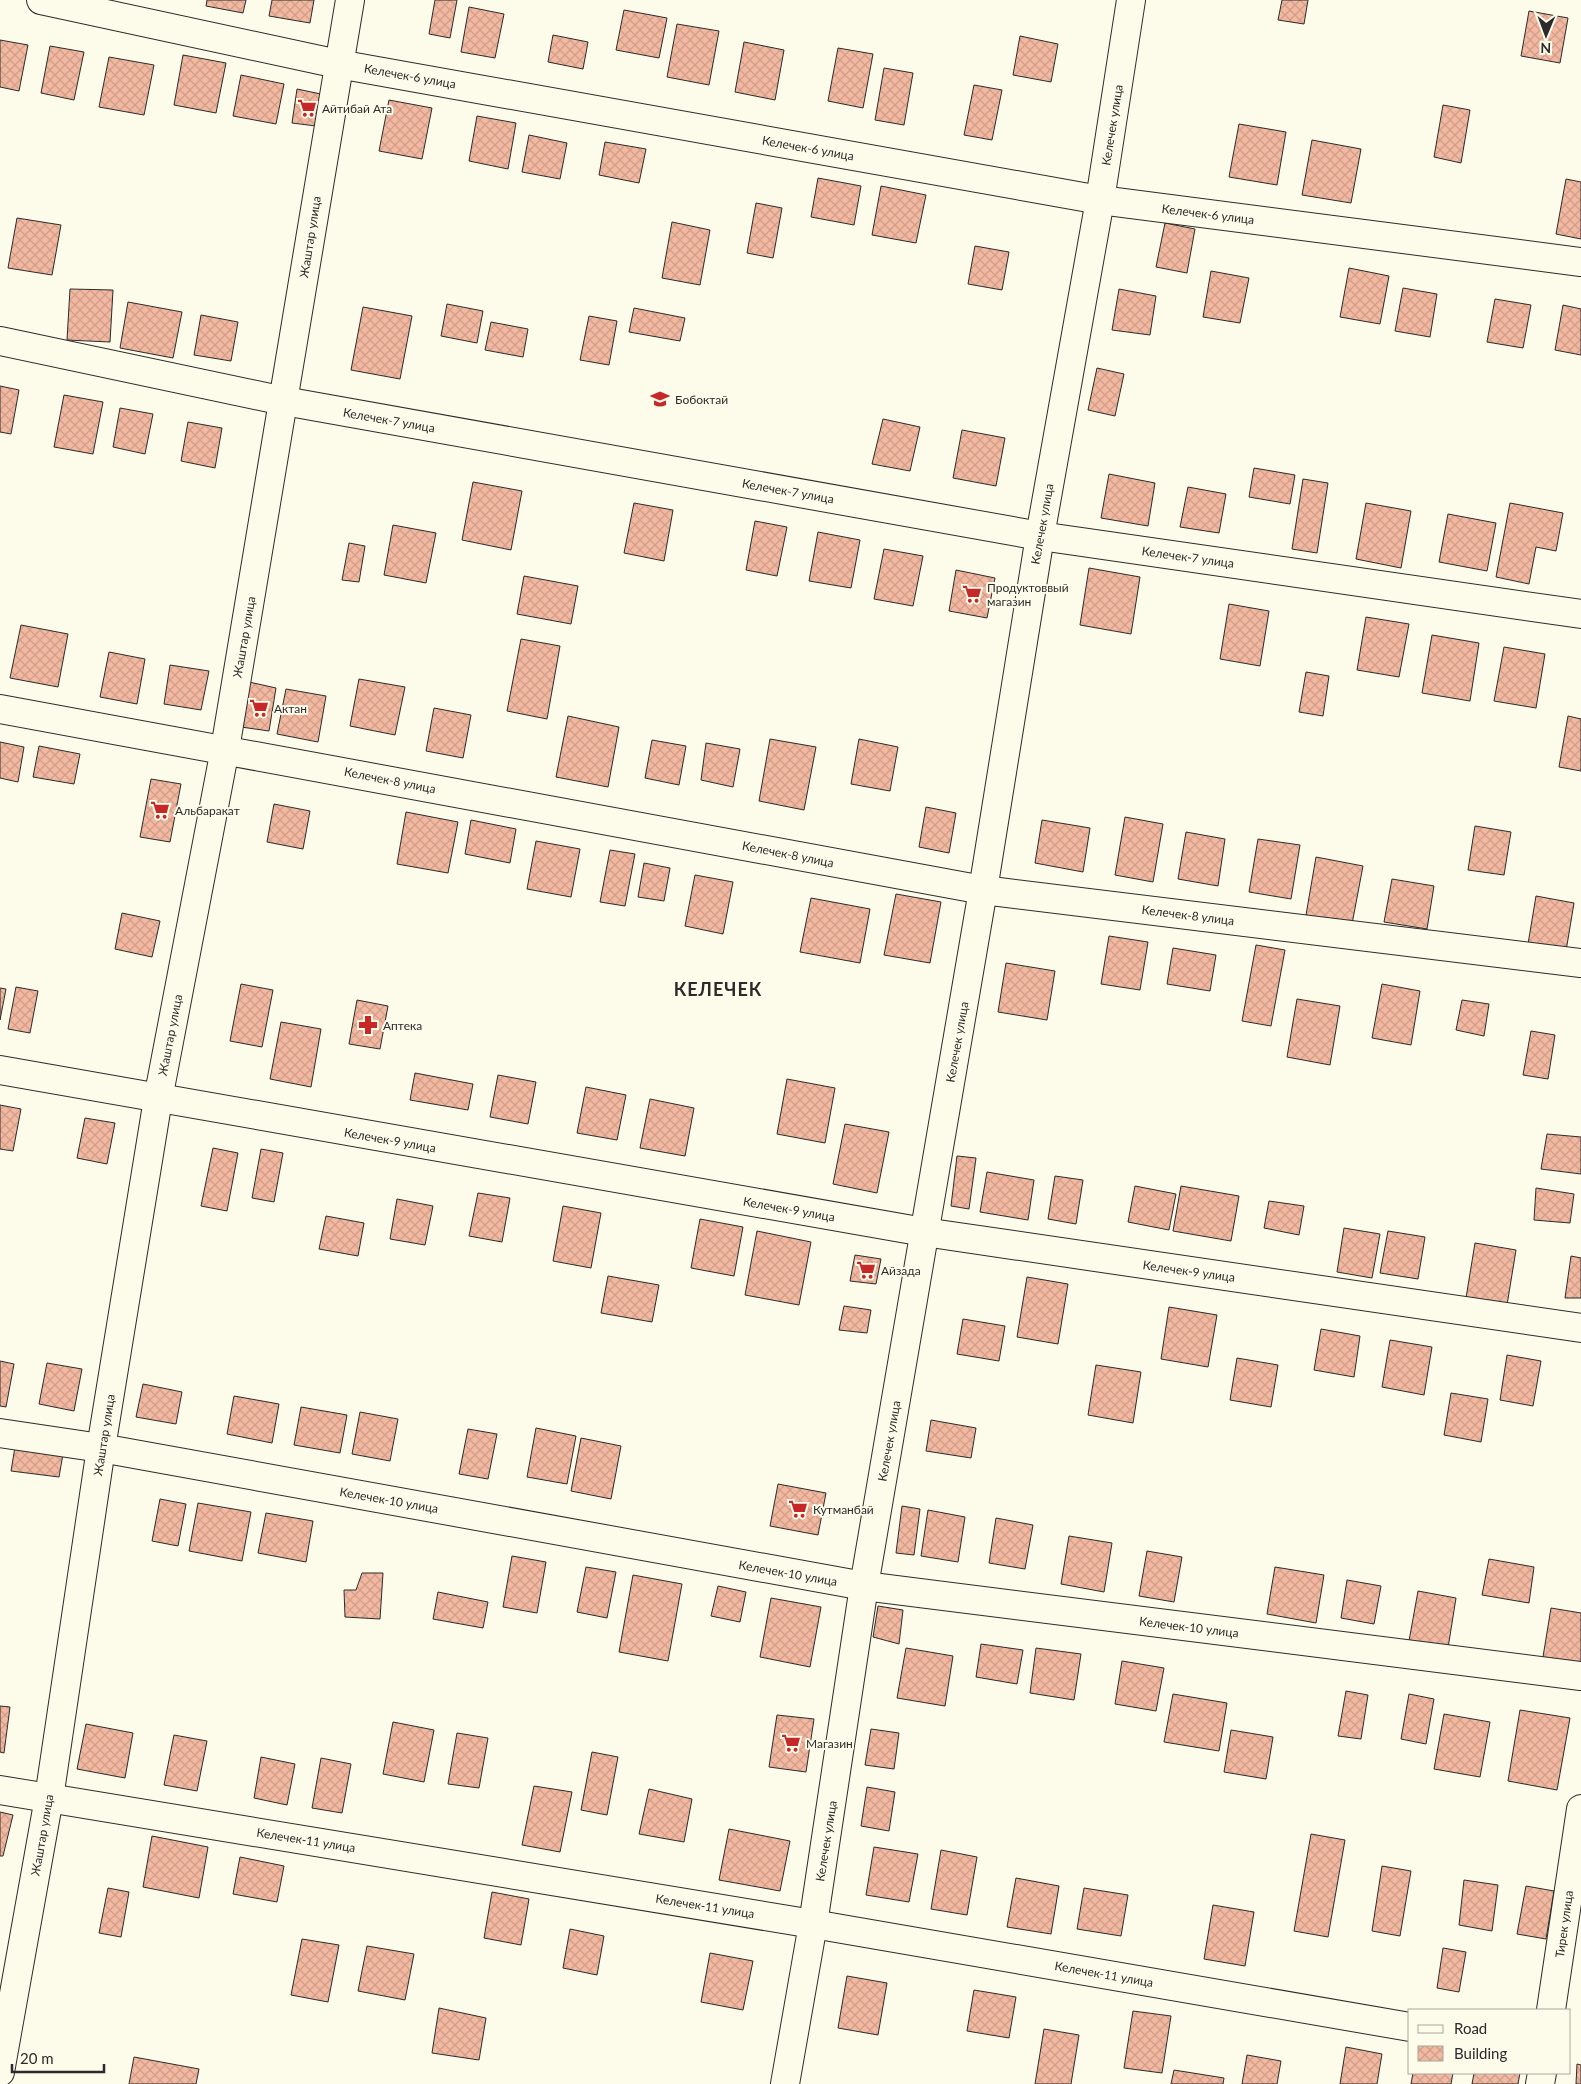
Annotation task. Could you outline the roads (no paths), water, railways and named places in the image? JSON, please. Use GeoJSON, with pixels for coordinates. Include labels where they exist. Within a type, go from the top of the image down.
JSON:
{"type":"FeatureCollection","features":[{"type":"Feature","properties":{"kind":"street","name":"Келечек-6 улица"},"geometry":{"type":"LineString","coordinates":[[41,0],[338,64],[1100,200],[1581,262]]}},
{"type":"Feature","properties":{"kind":"street","name":"Жаштар улица"},"geometry":{"type":"LineString","coordinates":[[0,2072],[49,1798],[101,1448],[158,1100],[224,750],[284,402],[350,0]]}},
{"type":"Feature","properties":{"kind":"street","name":"Келечек улица"},"geometry":{"type":"LineString","coordinates":[[785,2084],[813,1924],[864,1586],[983,890],[1040,536],[1100,200],[1131,0]]}},
{"type":"Feature","properties":{"kind":"street","name":"Келечек-7 улица"},"geometry":{"type":"LineString","coordinates":[[0,341],[284,402],[1040,536],[1581,614]]}},
{"type":"Feature","properties":{"kind":"street","name":"Келечек-8 улица"},"geometry":{"type":"LineString","coordinates":[[0,709],[983,890],[1581,963]]}},
{"type":"Feature","properties":{"kind":"street","name":"Келечек-9 улица"},"geometry":{"type":"LineString","coordinates":[[0,1070],[158,1100],[924,1232],[1581,1328]]}},
{"type":"Feature","properties":{"kind":"street","name":"Келечек-10 улица"},"geometry":{"type":"LineString","coordinates":[[0,1433],[101,1448],[864,1586],[1581,1676]]}},
{"type":"Feature","properties":{"kind":"street","name":"Келечек-11 улица"},"geometry":{"type":"LineString","coordinates":[[0,1790],[813,1924],[1408,2027]]}},
{"type":"Feature","properties":{"kind":"street","name":"Тирек улица"},"geometry":{"type":"LineString","coordinates":[[1552,2009],[1581,1809]]}},
{"type":"Feature","properties":{"kind":"place","name":"Айтибай Ата"},"geometry":{"type":"Point","coordinates":[307,108]}},
{"type":"Feature","properties":{"kind":"place","name":"Бобоктай"},"geometry":{"type":"Point","coordinates":[660,399]}},
{"type":"Feature","properties":{"kind":"place","name":"Продуктоввый магазин"},"geometry":{"type":"Point","coordinates":[972,594]}},
{"type":"Feature","properties":{"kind":"place","name":"Актан"},"geometry":{"type":"Point","coordinates":[259,708]}},
{"type":"Feature","properties":{"kind":"place","name":"Альбаракат"},"geometry":{"type":"Point","coordinates":[160,810]}},
{"type":"Feature","properties":{"kind":"place","name":"Аптека"},"geometry":{"type":"Point","coordinates":[368,1025]}},
{"type":"Feature","properties":{"kind":"place","name":"Айзада"},"geometry":{"type":"Point","coordinates":[866,1270]}},
{"type":"Feature","properties":{"kind":"place","name":"Кутманбай"},"geometry":{"type":"Point","coordinates":[798,1509]}},
{"type":"Feature","properties":{"kind":"place","name":"Магазин"},"geometry":{"type":"Point","coordinates":[791,1743]}},
{"type":"Feature","properties":{"kind":"district","name":"КЕЛЕЧЕК"},"geometry":{"type":"Point","coordinates":[718,989]}}]}
